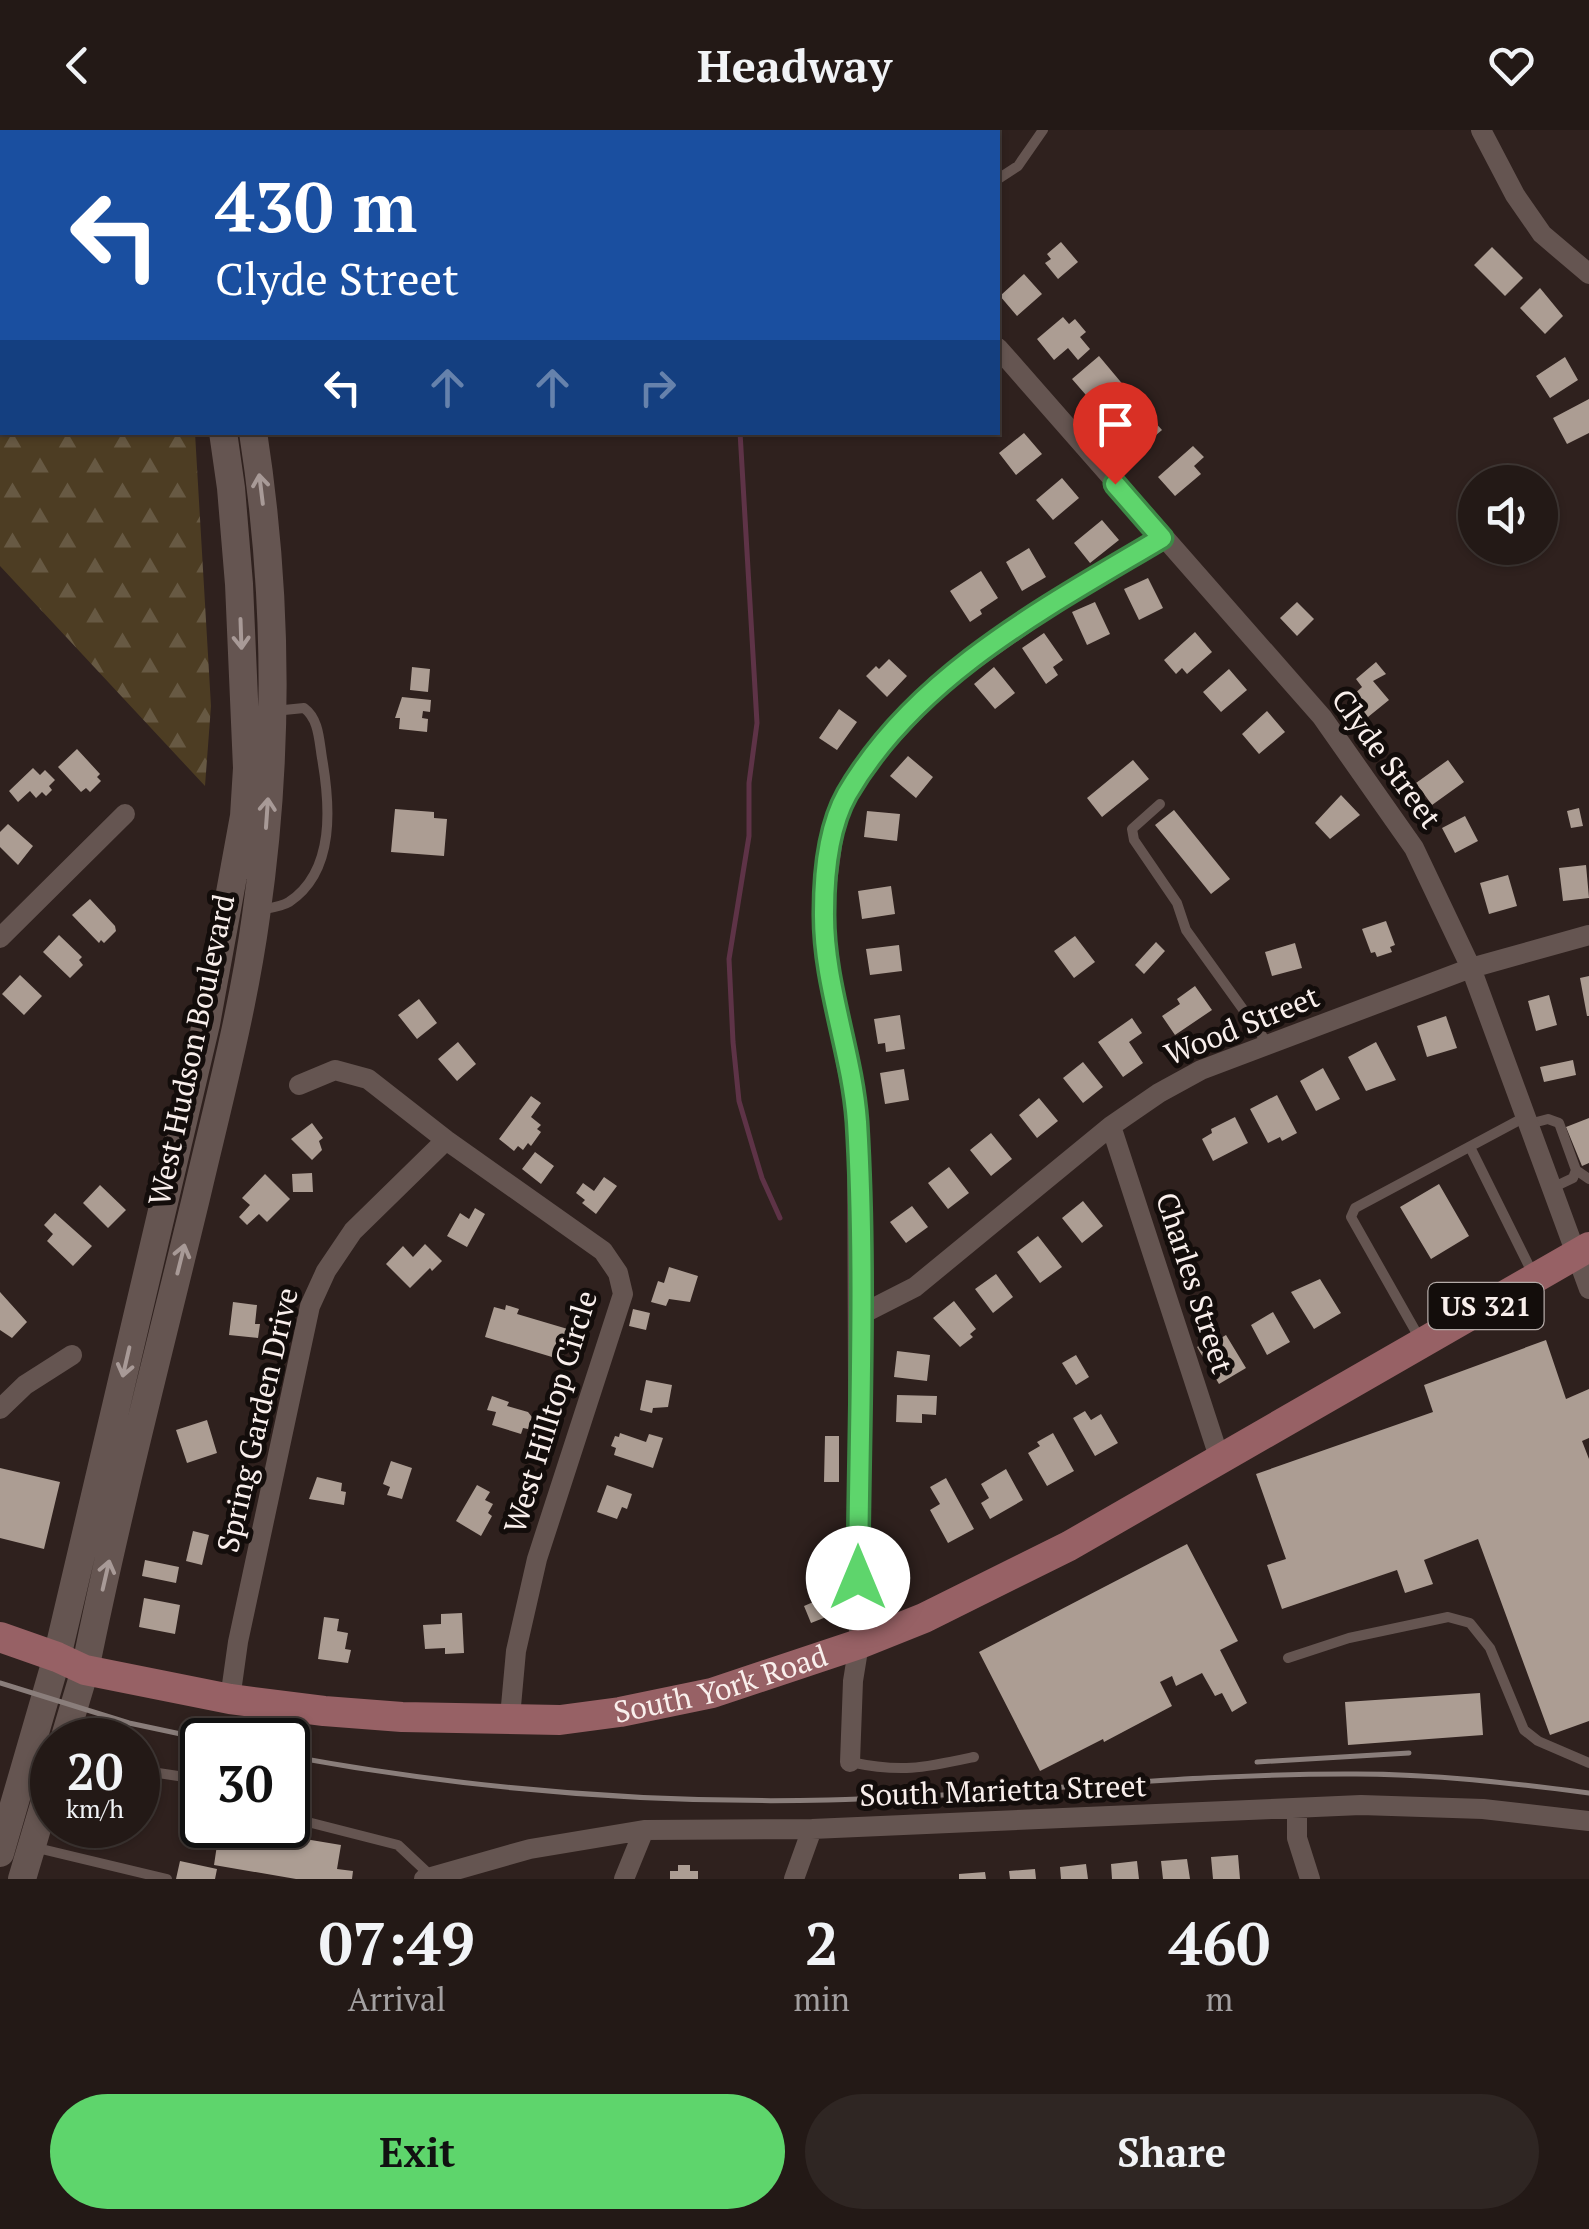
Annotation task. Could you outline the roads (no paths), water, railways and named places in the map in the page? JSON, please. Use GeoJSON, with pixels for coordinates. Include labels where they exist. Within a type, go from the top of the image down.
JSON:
{"type":"FeatureCollection","features":[{"type":"Feature","properties":{"kind":"main road","name":"West Hudson Boulevard"},"geometry":{"type":"LineString","coordinates":[[71,1664],[206,1024],[244,816],[247,768],[239,584],[232,488],[223,435]]}},
{"type":"Feature","properties":{"kind":"main road","name":"West Hudson Boulevard"},"geometry":{"type":"LineString","coordinates":[[71,1664],[233,1042],[257,910],[266,831],[273,639],[253,435]]}},
{"type":"Feature","properties":{"kind":"main road","name":"South York Road"},"geometry":{"type":"LineString","coordinates":[[0,1636],[71,1664],[230,1699],[402,1717],[560,1720],[657,1704],[760,1679],[924,1618],[1069,1546],[1583,1251]]}},
{"type":"Feature","properties":{"kind":"main road"},"geometry":{"type":"LineString","coordinates":[[66,1718],[71,1664]]}},
{"type":"Feature","properties":{"kind":"main road"},"geometry":{"type":"LineString","coordinates":[[1,1845],[71,1664]]}},
{"type":"Feature","properties":{"kind":"main road"},"geometry":{"type":"LineString","coordinates":[[22,1879],[31,1848]]}},
{"type":"Feature","properties":{"kind":"street"},"geometry":{"type":"LineString","coordinates":[[1481,130],[1524,210],[1542,234],[1589,274]]}},
{"type":"Feature","properties":{"kind":"street","name":"Clyde Street"},"geometry":{"type":"LineString","coordinates":[[1000,350],[1322,717],[1414,848],[1471,968],[1552,1188],[1583,1251],[1589,1288]]}},
{"type":"Feature","properties":{"kind":"street"},"geometry":{"type":"LineString","coordinates":[[850,1762],[853,1681],[859,1644],[860,1315],[856,1118],[824,941],[825,882],[835,824],[846,796],[880,748],[942,682],[1060,598],[1162,538]]}},
{"type":"Feature","properties":{"kind":"street"},"geometry":{"type":"LineString","coordinates":[[0,938],[125,814]]}},
{"type":"Feature","properties":{"kind":"street","name":"Wood Street"},"geometry":{"type":"LineString","coordinates":[[860,1315],[915,1287],[1111,1126],[1158,1093],[1201,1070],[1471,968],[1589,935]]}},
{"type":"Feature","properties":{"kind":"street","name":"West Hilltop Circle"},"geometry":{"type":"LineString","coordinates":[[299,1085],[335,1070],[368,1078],[446,1140],[603,1251],[618,1273],[622,1294],[537,1559],[516,1651],[510,1717]]}},
{"type":"Feature","properties":{"kind":"street","name":"Charles Street"},"geometry":{"type":"LineString","coordinates":[[1111,1126],[1219,1457]]}},
{"type":"Feature","properties":{"kind":"street","name":"Spring Garden Drive"},"geometry":{"type":"LineString","coordinates":[[230,1699],[242,1624],[310,1306],[326,1270],[352,1231],[446,1140]]}},
{"type":"Feature","properties":{"kind":"street"},"geometry":{"type":"LineString","coordinates":[[0,1410],[25,1385],[72,1355]]}},
{"type":"Feature","properties":{"kind":"street","name":"South Marietta Street"},"geometry":{"type":"LineString","coordinates":[[428,1878],[530,1849],[644,1830],[812,1829],[1434,1806],[1589,1821]]}},
{"type":"Feature","properties":{"kind":"street"},"geometry":{"type":"LineString","coordinates":[[1297,1809],[1297,1838],[1310,1879]]}},
{"type":"Feature","properties":{"kind":"street"},"geometry":{"type":"LineString","coordinates":[[794,1879],[812,1829]]}},
{"type":"Feature","properties":{"kind":"street"},"geometry":{"type":"LineString","coordinates":[[624,1879],[644,1830]]}},
{"type":"Feature","properties":{"kind":"lane"},"geometry":{"type":"LineString","coordinates":[[1000,178],[1018,166],[1043,130]]}},
{"type":"Feature","properties":{"kind":"lane"},"geometry":{"type":"LineString","coordinates":[[227,908],[257,910],[280,906],[297,895],[320,859],[328,836],[326,784],[314,719],[304,708],[273,711]]}},
{"type":"Feature","properties":{"kind":"lane"},"geometry":{"type":"LineString","coordinates":[[1160,804],[1132,828],[1134,840],[1177,903],[1186,930],[1268,1045]]}},
{"type":"Feature","properties":{"kind":"lane"},"geometry":{"type":"LineString","coordinates":[[1422,1342],[1351,1216],[1356,1208],[1528,1120],[1559,1123],[1576,1170],[1589,1178]]}},
{"type":"Feature","properties":{"kind":"lane"},"geometry":{"type":"LineString","coordinates":[[1470,1147],[1535,1278]]}},
{"type":"Feature","properties":{"kind":"lane"},"geometry":{"type":"LineString","coordinates":[[1552,1188],[1572,1178],[1576,1170]]}},
{"type":"Feature","properties":{"kind":"lane"},"geometry":{"type":"LineString","coordinates":[[1288,1658],[1349,1638],[1448,1618],[1470,1623],[1490,1648],[1524,1730],[1538,1741],[1589,1764]]}},
{"type":"Feature","properties":{"kind":"lane"},"geometry":{"type":"LineString","coordinates":[[850,1762],[913,1771],[974,1757]]}},
{"type":"Feature","properties":{"kind":"lane"},"geometry":{"type":"LineString","coordinates":[[310,1823],[398,1845],[428,1878]]}},
{"type":"Feature","properties":{"kind":"lane"},"geometry":{"type":"LineString","coordinates":[[40,1848],[167,1879]]}},
{"type":"Feature","properties":{"kind":"waterway"},"geometry":{"type":"LineString","coordinates":[[740,435],[757,723],[749,783],[749,836],[729,959],[733,1042],[739,1101],[762,1178],[780,1218]]}},
{"type":"Feature","properties":{"kind":"railway"},"geometry":{"type":"LineString","coordinates":[[0,1683],[129,1723],[180,1734]]}},
{"type":"Feature","properties":{"kind":"railway"},"geometry":{"type":"LineString","coordinates":[[1257,1762],[1409,1753]]}},
{"type":"Feature","properties":{"kind":"railway"},"geometry":{"type":"LineString","coordinates":[[310,1760],[557,1792],[760,1801],[894,1798],[1224,1777],[1356,1774],[1443,1777],[1589,1793]]}}]}
